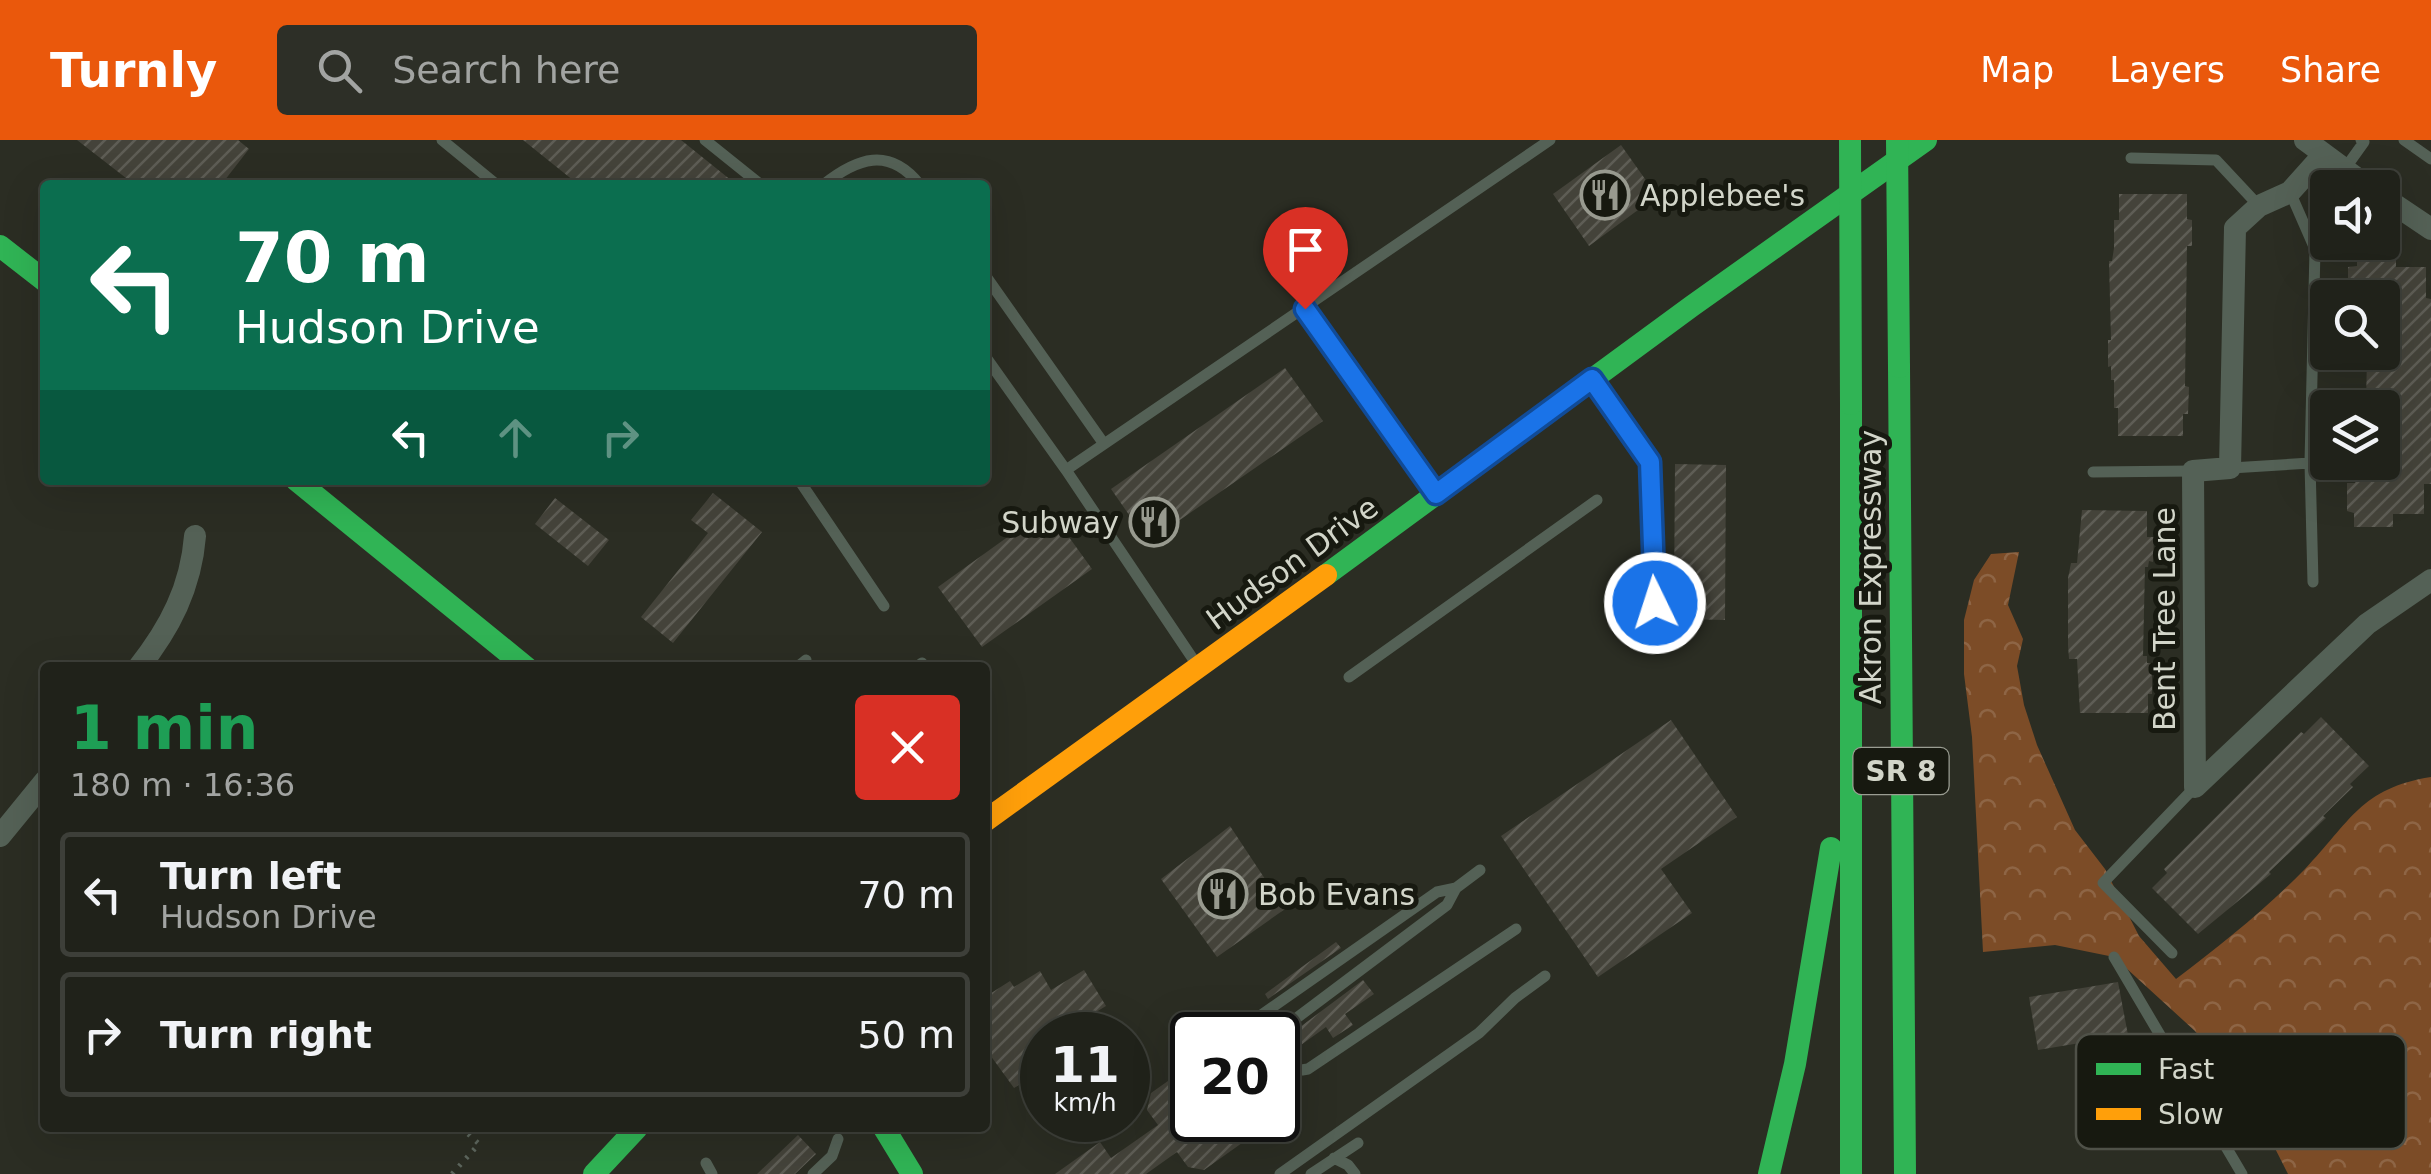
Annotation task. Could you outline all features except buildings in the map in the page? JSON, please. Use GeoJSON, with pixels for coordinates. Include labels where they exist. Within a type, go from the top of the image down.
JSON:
{"type":"FeatureCollection","features":[{"type":"Feature","properties":{"kind":"main road","name":"Akron Expressway"},"geometry":{"type":"LineString","coordinates":[[1850,140],[1851,1174]]}},
{"type":"Feature","properties":{"kind":"main road","name":"Akron Expressway"},"geometry":{"type":"LineString","coordinates":[[1897,140],[1905,1174]]}},
{"type":"Feature","properties":{"kind":"main road","name":"Hudson Drive"},"geometry":{"type":"LineString","coordinates":[[990,817],[1926,140]]}},
{"type":"Feature","properties":{"kind":"main road"},"geometry":{"type":"LineString","coordinates":[[0,246],[40,277]]}},
{"type":"Feature","properties":{"kind":"main road"},"geometry":{"type":"LineString","coordinates":[[302,485],[521,662]]}},
{"type":"Feature","properties":{"kind":"main road"},"geometry":{"type":"LineString","coordinates":[[1769,1174],[1795,1064],[1851,714]]}},
{"type":"Feature","properties":{"kind":"main road"},"geometry":{"type":"LineString","coordinates":[[594,1174],[632,1132]]}},
{"type":"Feature","properties":{"kind":"main road"},"geometry":{"type":"LineString","coordinates":[[886,1132],[912,1174]]}},
{"type":"Feature","properties":{"kind":"street"},"geometry":{"type":"LineString","coordinates":[[2230,468],[2235,228],[2259,206],[2290,192],[2314,147],[2344,170]]}},
{"type":"Feature","properties":{"kind":"street"},"geometry":{"type":"LineString","coordinates":[[2400,208],[2431,229]]}},
{"type":"Feature","properties":{"kind":"street","name":"Bent Tree Lane"},"geometry":{"type":"LineString","coordinates":[[2195,787],[2193,471],[2230,468]]}},
{"type":"Feature","properties":{"kind":"street"},"geometry":{"type":"LineString","coordinates":[[143,662],[179,607],[193,560],[194,536]]}},
{"type":"Feature","properties":{"kind":"street"},"geometry":{"type":"LineString","coordinates":[[2195,787],[2368,624],[2431,580]]}},
{"type":"Feature","properties":{"kind":"street"},"geometry":{"type":"LineString","coordinates":[[0,836],[40,787]]}},
{"type":"Feature","properties":{"kind":"lane"},"geometry":{"type":"LineString","coordinates":[[442,140],[491,180]]}},
{"type":"Feature","properties":{"kind":"lane"},"geometry":{"type":"LineString","coordinates":[[705,140],[755,180]]}},
{"type":"Feature","properties":{"kind":"lane"},"geometry":{"type":"LineString","coordinates":[[1066,470],[1550,140]]}},
{"type":"Feature","properties":{"kind":"lane"},"geometry":{"type":"LineString","coordinates":[[2404,140],[2431,159]]}},
{"type":"Feature","properties":{"kind":"lane"},"geometry":{"type":"LineString","coordinates":[[2344,170],[2363,141]]}},
{"type":"Feature","properties":{"kind":"lane"},"geometry":{"type":"LineString","coordinates":[[829,180],[871,158],[899,165],[915,180]]}},
{"type":"Feature","properties":{"kind":"lane"},"geometry":{"type":"LineString","coordinates":[[2132,158],[2216,160],[2259,206]]}},
{"type":"Feature","properties":{"kind":"lane"},"geometry":{"type":"LineString","coordinates":[[2290,192],[2315,249],[2312,390]]}},
{"type":"Feature","properties":{"kind":"lane"},"geometry":{"type":"LineString","coordinates":[[990,282],[1104,444]]}},
{"type":"Feature","properties":{"kind":"lane"},"geometry":{"type":"LineString","coordinates":[[1305,309],[1436,494]]}},
{"type":"Feature","properties":{"kind":"lane"},"geometry":{"type":"LineString","coordinates":[[990,363],[1199,668]]}},
{"type":"Feature","properties":{"kind":"lane"},"geometry":{"type":"LineString","coordinates":[[1592,379],[1650,462],[1652,581],[1661,619]]}},
{"type":"Feature","properties":{"kind":"lane"},"geometry":{"type":"LineString","coordinates":[[2230,468],[2310,463]]}},
{"type":"Feature","properties":{"kind":"lane"},"geometry":{"type":"LineString","coordinates":[[2093,472],[2193,471]]}},
{"type":"Feature","properties":{"kind":"lane"},"geometry":{"type":"LineString","coordinates":[[2310,480],[2313,582]]}},
{"type":"Feature","properties":{"kind":"lane"},"geometry":{"type":"LineString","coordinates":[[802,485],[884,606]]}},
{"type":"Feature","properties":{"kind":"lane"},"geometry":{"type":"LineString","coordinates":[[1348,678],[1598,500]]}},
{"type":"Feature","properties":{"kind":"lane"},"geometry":{"type":"LineString","coordinates":[[2172,953],[2103,883],[2195,787]]}},
{"type":"Feature","properties":{"kind":"lane"},"geometry":{"type":"LineString","coordinates":[[1300,1015],[1446,905],[1456,888],[1480,870]]}},
{"type":"Feature","properties":{"kind":"lane"},"geometry":{"type":"LineString","coordinates":[[1266,1012],[1437,892],[1456,888]]}},
{"type":"Feature","properties":{"kind":"lane"},"geometry":{"type":"LineString","coordinates":[[1300,1071],[1516,929]]}},
{"type":"Feature","properties":{"kind":"lane"},"geometry":{"type":"LineString","coordinates":[[2114,957],[2159,1034]]}},
{"type":"Feature","properties":{"kind":"lane"},"geometry":{"type":"LineString","coordinates":[[1280,1174],[1479,1033],[1545,976]]}},
{"type":"Feature","properties":{"kind":"lane"},"geometry":{"type":"LineString","coordinates":[[813,1174],[832,1156],[838,1139]]}},
{"type":"Feature","properties":{"kind":"lane"},"geometry":{"type":"LineString","coordinates":[[1311,1174],[1358,1142]]}},
{"type":"Feature","properties":{"kind":"lane"},"geometry":{"type":"LineString","coordinates":[[2227,1149],[2242,1174]]}},
{"type":"Feature","properties":{"kind":"lane"},"geometry":{"type":"LineString","coordinates":[[1334,1158],[1355,1174]]}},
{"type":"Feature","properties":{"kind":"path"},"geometry":{"type":"LineString","coordinates":[[452,1174],[478,1144],[466,1132]]}},
{"type":"Feature","properties":{"kind":"green space"},"geometry":{"type":"Polygon","coordinates":[[[2019,552],[2008,605],[2023,639],[2017,666],[2037,745],[2075,830],[2105,869],[2139,936],[2176,979],[2274,899],[2372,799],[2388,789],[2431,777],[2431,1174],[2288,1174],[2275,1149],[2406,1149],[2406,1034],[2197,1034],[2114,957],[2055,945],[1983,952],[1972,737],[1964,674],[1964,620],[1974,580],[1991,554],[2019,552]]]}},
{"type":"Feature","properties":{"kind":"traffic: fast"},"geometry":{"type":"LineString","coordinates":[[1850,140],[1851,404]]}},
{"type":"Feature","properties":{"kind":"traffic: fast"},"geometry":{"type":"LineString","coordinates":[[1897,140],[1899,367]]}},
{"type":"Feature","properties":{"kind":"traffic: fast"},"geometry":{"type":"LineString","coordinates":[[1326,575],[1926,140]]}},
{"type":"Feature","properties":{"kind":"traffic: fast"},"geometry":{"type":"LineString","coordinates":[[0,246],[40,277]]}},
{"type":"Feature","properties":{"kind":"traffic: fast"},"geometry":{"type":"LineString","coordinates":[[1899,367],[1905,1174]]}},
{"type":"Feature","properties":{"kind":"traffic: fast"},"geometry":{"type":"LineString","coordinates":[[1851,404],[1851,1174]]}},
{"type":"Feature","properties":{"kind":"traffic: fast"},"geometry":{"type":"LineString","coordinates":[[302,485],[520,662]]}},
{"type":"Feature","properties":{"kind":"traffic: fast"},"geometry":{"type":"LineString","coordinates":[[1769,1174],[1795,1064],[1831,848]]}},
{"type":"Feature","properties":{"kind":"traffic: fast"},"geometry":{"type":"LineString","coordinates":[[594,1174],[633,1132]]}},
{"type":"Feature","properties":{"kind":"traffic: fast"},"geometry":{"type":"LineString","coordinates":[[886,1132],[912,1174]]}},
{"type":"Feature","properties":{"kind":"traffic: slow"},"geometry":{"type":"LineString","coordinates":[[990,817],[1326,575]]}},
{"type":"Feature","properties":{"kind":"place","name":"Applebee's"},"geometry":{"type":"Point","coordinates":[1605,195]}},
{"type":"Feature","properties":{"kind":"place","name":"Subway"},"geometry":{"type":"Point","coordinates":[1154,522]}},
{"type":"Feature","properties":{"kind":"place","name":"Bob Evans"},"geometry":{"type":"Point","coordinates":[1223,894]}},
{"type":"Feature","properties":{"kind":"route"},"geometry":{"type":"LineString","coordinates":[[1305,309],[1436,494],[1592,379],[1650,462],[1655,603]]}}]}
